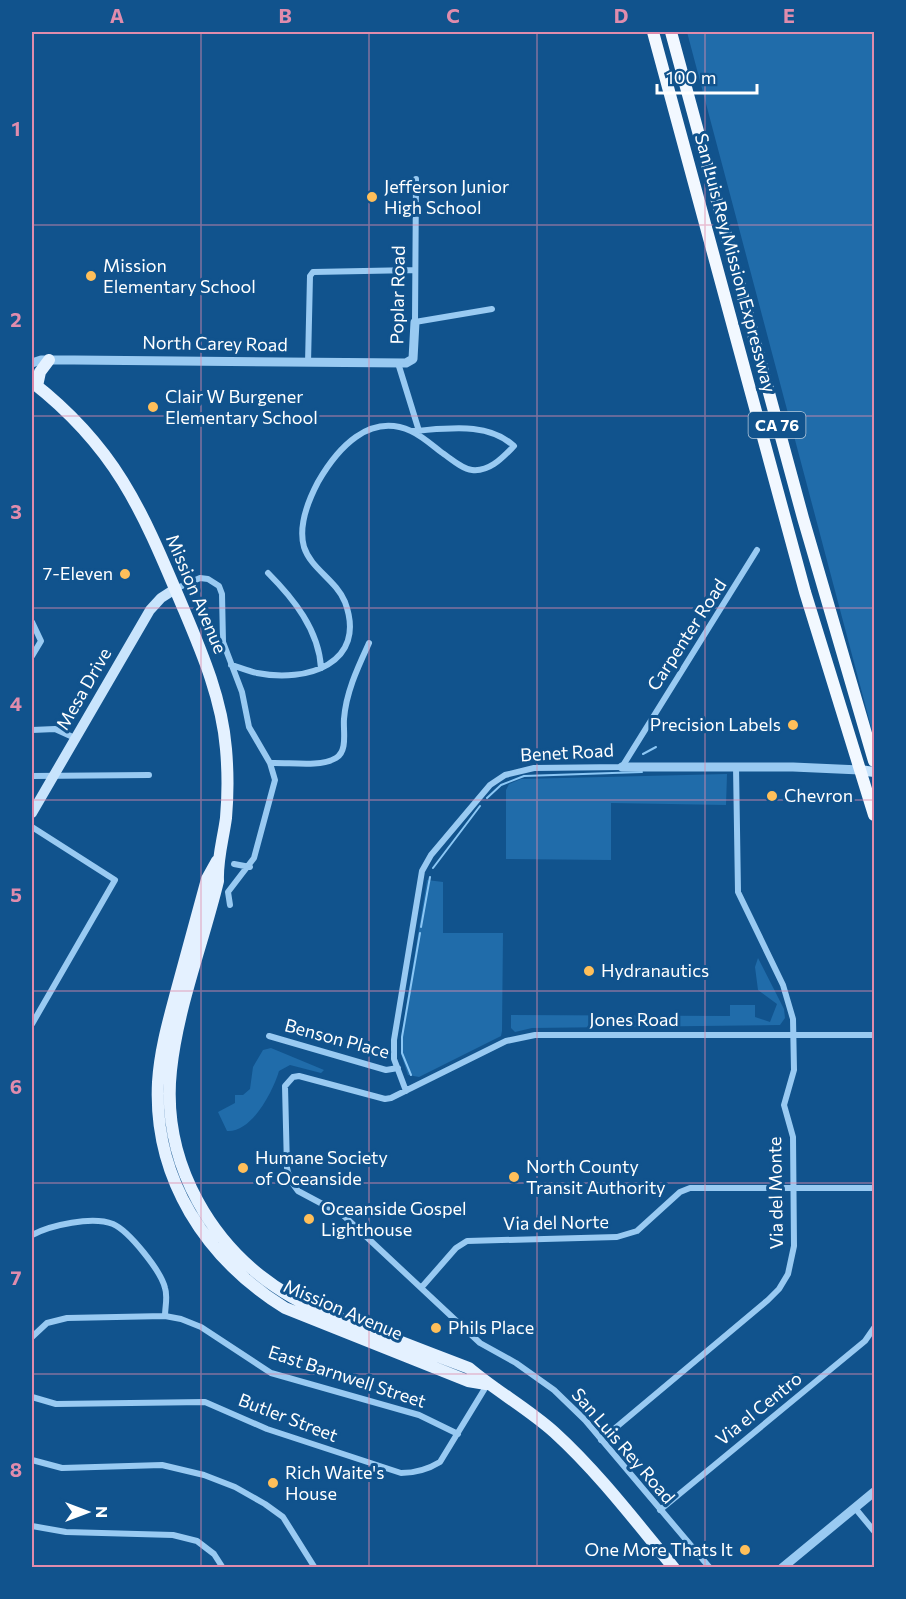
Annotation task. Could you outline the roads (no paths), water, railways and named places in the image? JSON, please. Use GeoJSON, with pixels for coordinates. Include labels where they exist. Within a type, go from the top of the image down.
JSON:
{"type":"FeatureCollection","features":[{"type":"Feature","properties":{"kind":"highway","name":"San Luis Rey Mission Expressway"},"geometry":{"type":"LineString","coordinates":[[653,32],[806,592],[874,815]]}},
{"type":"Feature","properties":{"kind":"highway","name":"San Luis Rey Mission Expressway"},"geometry":{"type":"LineString","coordinates":[[671,32],[802,518],[874,761]]}},
{"type":"Feature","properties":{"kind":"main road"},"geometry":{"type":"LineString","coordinates":[[34,384],[49,360]]}},
{"type":"Feature","properties":{"kind":"main road","name":"Mission Avenue"},"geometry":{"type":"LineString","coordinates":[[34,384],[78,423],[116,469],[143,516],[211,677],[224,733],[227,802],[217,861],[218,881],[176,1040],[169,1101],[176,1147],[198,1203],[225,1243],[270,1284],[316,1309],[469,1368],[487,1384],[525,1408],[560,1438],[674,1568]]}},
{"type":"Feature","properties":{"kind":"main road","name":"Mesa Drive"},"geometry":{"type":"LineString","coordinates":[[32,813],[150,610],[161,598],[175,589]]}},
{"type":"Feature","properties":{"kind":"main road","name":"Benet Road"},"geometry":{"type":"LineString","coordinates":[[860,770],[874,772]]}},
{"type":"Feature","properties":{"kind":"street","name":"Poplar Road"},"geometry":{"type":"LineString","coordinates":[[398,363],[406,363],[413,359],[416,179]]}},
{"type":"Feature","properties":{"kind":"street"},"geometry":{"type":"LineString","coordinates":[[308,363],[310,278],[313,272],[317,270],[415,270]]}},
{"type":"Feature","properties":{"kind":"street"},"geometry":{"type":"LineString","coordinates":[[415,322],[492,309]]}},
{"type":"Feature","properties":{"kind":"street","name":"North Carey Road"},"geometry":{"type":"LineString","coordinates":[[32,363],[49,360],[398,363]]}},
{"type":"Feature","properties":{"kind":"street"},"geometry":{"type":"LineString","coordinates":[[231,665],[257,673],[303,675],[333,663],[344,650],[351,624],[344,600],[304,548],[302,526],[308,504],[336,454],[352,439],[376,426],[392,425],[415,431],[464,428],[493,432],[503,436],[514,446],[495,464],[485,469],[472,470],[415,431],[398,363]]}},
{"type":"Feature","properties":{"kind":"street","name":"Carpenter Road"},"geometry":{"type":"LineString","coordinates":[[622,767],[757,550]]}},
{"type":"Feature","properties":{"kind":"street"},"geometry":{"type":"LineString","coordinates":[[268,573],[290,596],[316,639],[321,668]]}},
{"type":"Feature","properties":{"kind":"street"},"geometry":{"type":"LineString","coordinates":[[175,589],[200,578],[208,579],[219,586],[222,594],[223,642],[242,692],[249,727],[270,763],[275,780],[271,802],[250,867],[228,892],[230,905]]}},
{"type":"Feature","properties":{"kind":"street"},"geometry":{"type":"LineString","coordinates":[[32,622],[41,641],[32,656]]}},
{"type":"Feature","properties":{"kind":"street"},"geometry":{"type":"LineString","coordinates":[[270,763],[324,762],[337,757],[343,750],[346,705],[353,680],[369,643]]}},
{"type":"Feature","properties":{"kind":"street"},"geometry":{"type":"LineString","coordinates":[[32,730],[55,729],[75,738]]}},
{"type":"Feature","properties":{"kind":"street","name":"Benet Road"},"geometry":{"type":"LineString","coordinates":[[406,1091],[398,1068],[393,1040],[422,871],[431,855],[490,785],[505,775],[534,768],[736,766],[860,770]]}},
{"type":"Feature","properties":{"kind":"street","name":"Via del Monte"},"geometry":{"type":"LineString","coordinates":[[601,1440],[779,1289],[793,1257],[793,1137],[784,1105],[793,1079],[792,1011],[783,985],[738,892],[736,766]]}},
{"type":"Feature","properties":{"kind":"street"},"geometry":{"type":"LineString","coordinates":[[32,776],[148,775]]}},
{"type":"Feature","properties":{"kind":"street"},"geometry":{"type":"LineString","coordinates":[[32,827],[114,877],[113,885],[32,1024]]}},
{"type":"Feature","properties":{"kind":"street"},"geometry":{"type":"LineString","coordinates":[[234,864],[250,867]]}},
{"type":"Feature","properties":{"kind":"street","name":"Jones Road"},"geometry":{"type":"LineString","coordinates":[[406,1091],[506,1041],[535,1035],[874,1035]]}},
{"type":"Feature","properties":{"kind":"street","name":"Benson Place"},"geometry":{"type":"LineString","coordinates":[[268,1036],[386,1070],[398,1068]]}},
{"type":"Feature","properties":{"kind":"street","name":"San Luis Rey Road"},"geometry":{"type":"LineString","coordinates":[[406,1091],[385,1099],[299,1076],[293,1077],[284,1091],[287,1168],[290,1180],[298,1191],[343,1215],[480,1343],[516,1363],[554,1390],[601,1440],[710,1568]]}},
{"type":"Feature","properties":{"kind":"street","name":"Via del Norte"},"geometry":{"type":"LineString","coordinates":[[421,1288],[456,1248],[467,1241],[617,1237],[642,1227],[680,1192],[690,1188],[874,1188]]}},
{"type":"Feature","properties":{"kind":"street"},"geometry":{"type":"LineString","coordinates":[[32,1235],[60,1223],[110,1223],[120,1228],[162,1277],[166,1291],[165,1316]]}},
{"type":"Feature","properties":{"kind":"street","name":"East Barnwell Street"},"geometry":{"type":"LineString","coordinates":[[32,1337],[47,1323],[67,1318],[165,1316],[201,1327],[271,1373],[419,1415],[458,1434]]}},
{"type":"Feature","properties":{"kind":"street","name":"Via el Centro"},"geometry":{"type":"LineString","coordinates":[[660,1510],[865,1341],[874,1328]]}},
{"type":"Feature","properties":{"kind":"street","name":"Butler Street"},"geometry":{"type":"LineString","coordinates":[[32,1397],[56,1404],[205,1402],[267,1429],[401,1473],[428,1470],[440,1462],[487,1384]]}},
{"type":"Feature","properties":{"kind":"street"},"geometry":{"type":"LineString","coordinates":[[32,1460],[62,1468],[162,1466],[214,1479],[265,1504],[283,1517],[315,1568]]}},
{"type":"Feature","properties":{"kind":"street"},"geometry":{"type":"LineString","coordinates":[[782,1568],[874,1492]]}},
{"type":"Feature","properties":{"kind":"street"},"geometry":{"type":"LineString","coordinates":[[855,1508],[874,1531]]}},
{"type":"Feature","properties":{"kind":"street"},"geometry":{"type":"LineString","coordinates":[[32,1526],[66,1532],[173,1535],[197,1541],[214,1554],[223,1568]]}},
{"type":"Feature","properties":{"kind":"waterway"},"geometry":{"type":"LineString","coordinates":[[643,754],[656,747]]}},
{"type":"Feature","properties":{"kind":"waterway"},"geometry":{"type":"LineString","coordinates":[[487,798],[501,785],[524,776],[642,772]]}},
{"type":"Feature","properties":{"kind":"waterway"},"geometry":{"type":"LineString","coordinates":[[433,868],[480,806]]}},
{"type":"Feature","properties":{"kind":"waterway"},"geometry":{"type":"LineString","coordinates":[[421,927],[430,877]]}},
{"type":"Feature","properties":{"kind":"waterway"},"geometry":{"type":"LineString","coordinates":[[411,1075],[402,1053],[402,1037],[420,933]]}},
{"type":"Feature","properties":{"kind":"place","name":"Jefferson Junior High School"},"geometry":{"type":"Point","coordinates":[372,197]}},
{"type":"Feature","properties":{"kind":"place","name":"Mission Elementary School"},"geometry":{"type":"Point","coordinates":[91,276]}},
{"type":"Feature","properties":{"kind":"place","name":"Clair W Burgener Elementary School"},"geometry":{"type":"Point","coordinates":[153,407]}},
{"type":"Feature","properties":{"kind":"place","name":"7-Eleven"},"geometry":{"type":"Point","coordinates":[125,574]}},
{"type":"Feature","properties":{"kind":"place","name":"Precision Labels"},"geometry":{"type":"Point","coordinates":[793,725]}},
{"type":"Feature","properties":{"kind":"place","name":"Chevron"},"geometry":{"type":"Point","coordinates":[772,796]}},
{"type":"Feature","properties":{"kind":"place","name":"Hydranautics"},"geometry":{"type":"Point","coordinates":[589,971]}},
{"type":"Feature","properties":{"kind":"place","name":"Humane Society of Oceanside"},"geometry":{"type":"Point","coordinates":[243,1168]}},
{"type":"Feature","properties":{"kind":"place","name":"North County Transit Authority"},"geometry":{"type":"Point","coordinates":[514,1177]}},
{"type":"Feature","properties":{"kind":"place","name":"Oceanside Gospel Lighthouse"},"geometry":{"type":"Point","coordinates":[309,1219]}},
{"type":"Feature","properties":{"kind":"place","name":"Phils Place"},"geometry":{"type":"Point","coordinates":[436,1328]}},
{"type":"Feature","properties":{"kind":"place","name":"Rich Waite's House"},"geometry":{"type":"Point","coordinates":[273,1483]}},
{"type":"Feature","properties":{"kind":"place","name":"One More Thats It"},"geometry":{"type":"Point","coordinates":[745,1550]}}]}
